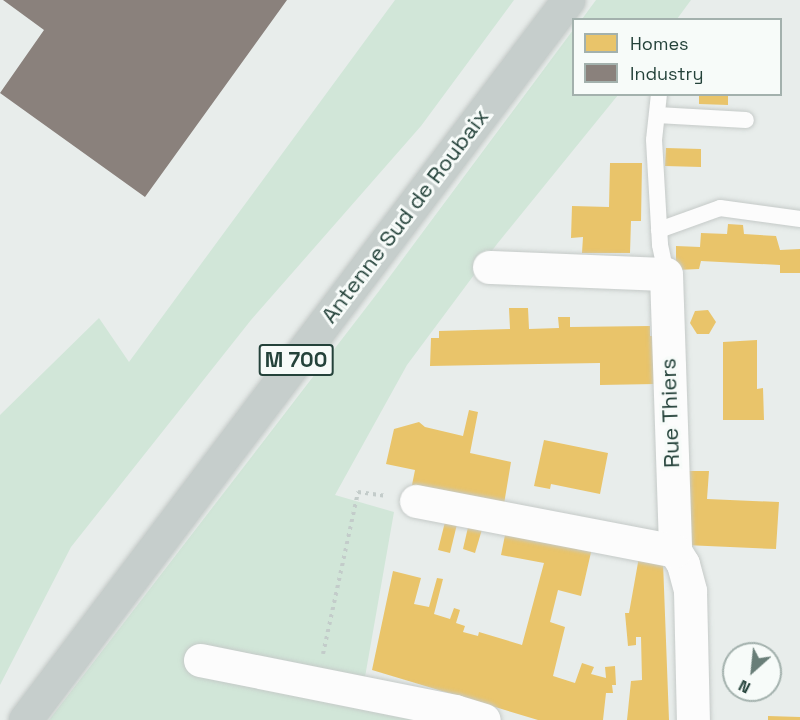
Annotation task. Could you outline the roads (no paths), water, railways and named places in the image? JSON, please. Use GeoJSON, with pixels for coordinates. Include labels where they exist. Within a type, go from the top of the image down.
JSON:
{"type":"FeatureCollection","features":[{"type":"Feature","properties":{"kind":"highway","name":"Antenne Sud de Roubaix"},"geometry":{"type":"LineString","coordinates":[[0,719],[543,0]]}},
{"type":"Feature","properties":{"kind":"highway","name":"Antenne Sud de Roubaix"},"geometry":{"type":"LineString","coordinates":[[25,720],[568,0]]}},
{"type":"Feature","properties":{"kind":"street"},"geometry":{"type":"LineString","coordinates":[[489,267],[666,274]]}},
{"type":"Feature","properties":{"kind":"street","name":"Rue Thiers"},"geometry":{"type":"LineString","coordinates":[[666,274],[675,551],[683,564],[690,591],[693,720]]}},
{"type":"Feature","properties":{"kind":"street"},"geometry":{"type":"LineString","coordinates":[[416,501],[675,551]]}},
{"type":"Feature","properties":{"kind":"street"},"geometry":{"type":"LineString","coordinates":[[200,660],[465,717]]}},
{"type":"Feature","properties":{"kind":"lane"},"geometry":{"type":"LineString","coordinates":[[659,96],[654,140],[659,230],[666,274]]}},
{"type":"Feature","properties":{"kind":"lane"},"geometry":{"type":"LineString","coordinates":[[657,115],[746,120]]}},
{"type":"Feature","properties":{"kind":"lane"},"geometry":{"type":"LineString","coordinates":[[659,230],[720,208],[800,219]]}}]}
